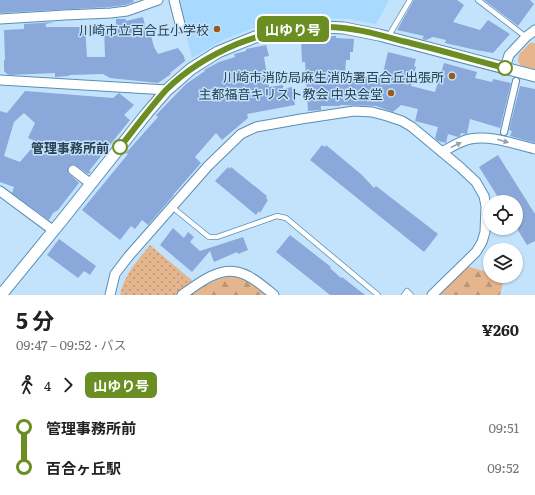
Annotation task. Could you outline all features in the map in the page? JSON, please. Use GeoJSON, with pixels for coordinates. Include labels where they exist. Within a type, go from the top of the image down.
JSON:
{"type":"FeatureCollection","features":[{"type":"Feature","properties":{"kind":"street"},"geometry":{"type":"LineString","coordinates":[[0,19],[111,13],[127,11],[158,0]]}},
{"type":"Feature","properties":{"kind":"street"},"geometry":{"type":"LineString","coordinates":[[174,0],[181,28]]}},
{"type":"Feature","properties":{"kind":"street"},"geometry":{"type":"LineString","coordinates":[[1,295],[167,90],[191,70],[218,52],[255,37],[287,30],[323,27],[344,28],[388,37],[535,76]]}},
{"type":"Feature","properties":{"kind":"street"},"geometry":{"type":"LineString","coordinates":[[506,68],[509,56],[526,37],[535,30]]}},
{"type":"Feature","properties":{"kind":"street"},"geometry":{"type":"LineString","coordinates":[[0,80],[167,90]]}},
{"type":"Feature","properties":{"kind":"street"},"geometry":{"type":"LineString","coordinates":[[504,132],[516,81]]}},
{"type":"Feature","properties":{"kind":"street"},"geometry":{"type":"LineString","coordinates":[[110,295],[115,274],[208,166],[241,134],[263,125],[342,113],[372,112],[402,121],[412,127],[460,166],[476,182],[484,196],[486,206],[485,232],[482,242],[476,252],[432,295]]}},
{"type":"Feature","properties":{"kind":"street"},"geometry":{"type":"LineString","coordinates":[[442,152],[458,143],[471,139],[493,138],[535,149]]}},
{"type":"Feature","properties":{"kind":"street"},"geometry":{"type":"LineString","coordinates":[[73,170],[91,184]]}},
{"type":"Feature","properties":{"kind":"street"},"geometry":{"type":"LineString","coordinates":[[0,191],[54,231]]}},
{"type":"Feature","properties":{"kind":"street"},"geometry":{"type":"LineString","coordinates":[[182,295],[210,277],[222,272],[237,272],[257,281],[274,295]]}},
{"type":"Feature","properties":{"kind":"lane"},"geometry":{"type":"LineString","coordinates":[[388,37],[410,0]]}},
{"type":"Feature","properties":{"kind":"lane"},"geometry":{"type":"LineString","coordinates":[[478,0],[526,37]]}},
{"type":"Feature","properties":{"kind":"lane"},"geometry":{"type":"LineString","coordinates":[[172,207],[210,237],[217,237],[277,216],[286,218],[378,295]]}},
{"type":"Feature","properties":{"kind":"lane"},"geometry":{"type":"LineString","coordinates":[[404,295],[407,291],[411,295]]}},
{"type":"Feature","properties":{"kind":"shaded area","name":"川崎市立百合丘小学校"},"geometry":{"type":"Polygon","coordinates":[[[177,0],[389,0],[376,24],[349,19],[322,18],[321,13],[284,17],[285,21],[253,28],[225,39],[192,58],[177,0]]]}},
{"type":"Feature","properties":{"kind":"green space"},"geometry":{"type":"Polygon","coordinates":[[[530,43],[535,43],[535,69],[521,66],[518,61],[519,54],[530,43]]]}},
{"type":"Feature","properties":{"kind":"green space"},"geometry":{"type":"Polygon","coordinates":[[[150,245],[194,282],[175,295],[120,295],[128,274],[150,245]]]}},
{"type":"Feature","properties":{"kind":"green space"},"geometry":{"type":"Polygon","coordinates":[[[467,266],[483,271],[483,283],[503,283],[500,295],[438,295],[467,266]]]}},
{"type":"Feature","properties":{"kind":"green space"},"geometry":{"type":"Polygon","coordinates":[[[232,276],[247,280],[267,295],[190,295],[215,281],[232,276]]]}},
{"type":"Feature","properties":{"kind":"building"},"geometry":{"type":"Polygon","coordinates":[[[0,0],[133,0],[134,2],[110,7],[0,13],[0,0]]]}},
{"type":"Feature","properties":{"kind":"building"},"geometry":{"type":"Polygon","coordinates":[[[414,0],[457,0],[464,5],[453,22],[480,30],[488,20],[510,34],[493,53],[445,43],[446,40],[433,37],[426,40],[422,39],[424,36],[397,30],[414,0]]]}},
{"type":"Feature","properties":{"kind":"building"},"geometry":{"type":"Polygon","coordinates":[[[484,0],[530,0],[534,4],[518,26],[484,0]]]}},
{"type":"Feature","properties":{"kind":"building"},"geometry":{"type":"Polygon","coordinates":[[[143,17],[146,29],[149,28],[154,47],[158,54],[178,48],[184,56],[185,61],[170,73],[171,74],[158,83],[110,78],[103,74],[55,77],[55,73],[10,75],[4,71],[4,30],[24,29],[24,24],[55,22],[46,24],[46,27],[85,27],[87,57],[105,57],[104,27],[116,27],[116,19],[126,19],[126,21],[143,17]]]}},
{"type":"Feature","properties":{"kind":"building"},"geometry":{"type":"Polygon","coordinates":[[[336,36],[336,38],[354,39],[353,52],[350,52],[350,60],[346,60],[345,75],[382,77],[388,52],[416,59],[414,66],[416,67],[411,86],[435,92],[444,63],[477,72],[475,78],[492,82],[493,79],[511,83],[500,128],[470,119],[467,134],[461,133],[458,137],[448,134],[446,143],[438,141],[435,138],[438,127],[415,121],[418,109],[401,105],[393,112],[376,106],[340,105],[321,106],[321,110],[308,111],[305,62],[302,62],[301,40],[306,37],[336,36]]]}},
{"type":"Feature","properties":{"kind":"building"},"geometry":{"type":"Polygon","coordinates":[[[266,45],[269,56],[264,57],[269,87],[283,85],[283,89],[292,87],[295,105],[247,114],[248,118],[222,140],[216,133],[195,157],[201,163],[148,225],[142,220],[135,229],[131,226],[120,240],[82,210],[128,154],[126,153],[158,117],[156,115],[186,84],[205,71],[204,70],[219,62],[235,57],[234,54],[246,51],[246,49],[266,45]]]}},
{"type":"Feature","properties":{"kind":"building"},"geometry":{"type":"Polygon","coordinates":[[[520,86],[535,89],[535,143],[510,136],[512,131],[509,130],[520,86]]]}},
{"type":"Feature","properties":{"kind":"building"},"geometry":{"type":"Polygon","coordinates":[[[25,91],[113,98],[119,93],[134,105],[124,115],[130,120],[89,171],[91,172],[88,174],[74,164],[68,167],[68,173],[79,183],[58,210],[53,213],[49,220],[12,193],[14,187],[0,182],[0,111],[7,113],[25,91]],[[24,113],[14,122],[4,156],[20,162],[37,142],[28,138],[35,123],[24,113]]]}},
{"type":"Feature","properties":{"kind":"building"},"geometry":{"type":"Polygon","coordinates":[[[322,145],[325,147],[326,145],[362,175],[374,188],[376,186],[438,234],[424,252],[310,160],[322,145]]]}},
{"type":"Feature","properties":{"kind":"building"},"geometry":{"type":"Polygon","coordinates":[[[498,155],[535,214],[535,241],[527,245],[521,235],[523,235],[523,195],[497,195],[479,167],[498,155]]]}},
{"type":"Feature","properties":{"kind":"building"},"geometry":{"type":"Polygon","coordinates":[[[228,167],[230,169],[231,167],[267,196],[266,198],[268,200],[260,213],[259,211],[256,215],[215,181],[228,167]]]}},
{"type":"Feature","properties":{"kind":"building"},"geometry":{"type":"Polygon","coordinates":[[[173,228],[184,238],[188,232],[194,237],[190,242],[200,251],[243,237],[248,250],[238,254],[237,252],[214,262],[210,251],[192,272],[160,245],[173,228]]]}},
{"type":"Feature","properties":{"kind":"building"},"geometry":{"type":"Polygon","coordinates":[[[290,235],[331,267],[330,268],[341,278],[342,277],[365,295],[330,295],[276,252],[290,235]]]}},
{"type":"Feature","properties":{"kind":"building"},"geometry":{"type":"Polygon","coordinates":[[[59,239],[96,266],[90,275],[84,271],[78,278],[47,255],[59,239]]]}},
{"type":"Feature","properties":{"kind":"bus line","name":"山ゆり号"},"geometry":{"type":"LineString","coordinates":[[120,147],[167,90],[191,70],[218,52],[255,37],[287,30],[323,27],[344,28],[388,37],[505,68]]}},
{"type":"Feature","properties":{"kind":"place","name":"川崎市立百合丘小学校"},"geometry":{"type":"Point","coordinates":[217,29]}},
{"type":"Feature","properties":{"kind":"place","name":"川崎市消防局麻生消防署百合丘出張所"},"geometry":{"type":"Point","coordinates":[452,76]}},
{"type":"Feature","properties":{"kind":"place","name":"主都福音キリスト教会 中央会堂"},"geometry":{"type":"Point","coordinates":[391,93]}},
{"type":"Feature","properties":{"kind":"place","name":"管理事務所前"},"geometry":{"type":"Point","coordinates":[120,147]}}]}
